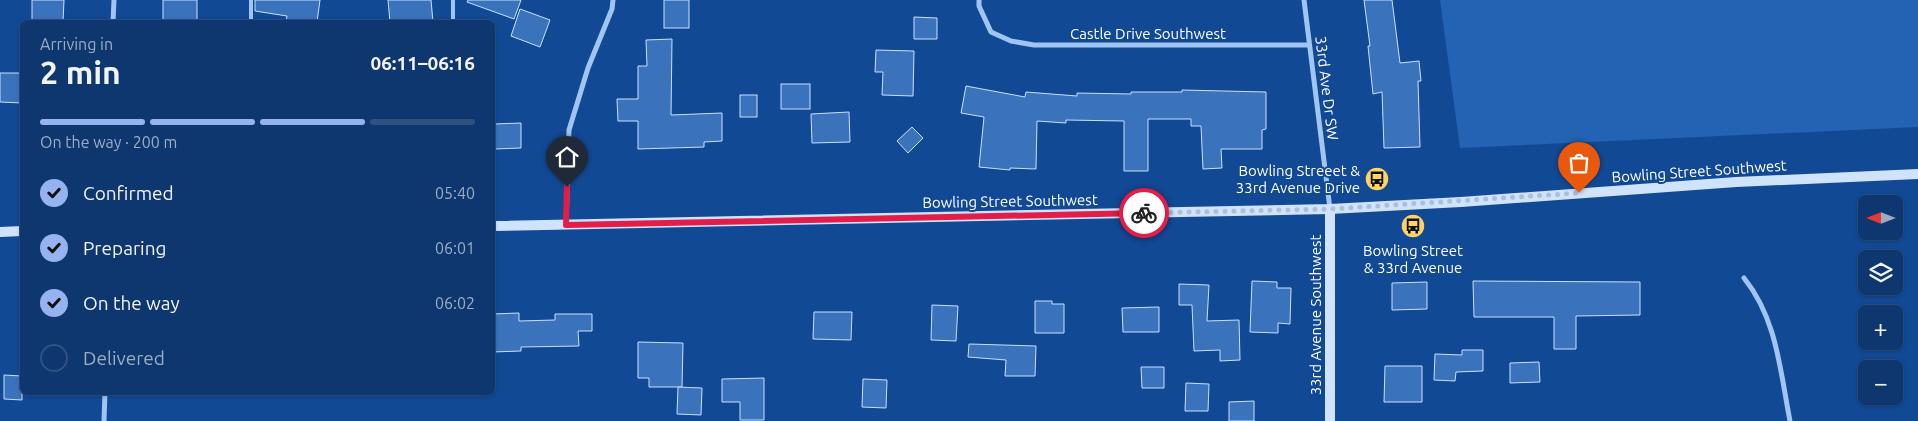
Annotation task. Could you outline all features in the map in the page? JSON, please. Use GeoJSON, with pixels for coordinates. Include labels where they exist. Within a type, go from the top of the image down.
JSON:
{"type":"FeatureCollection","features":[{"type":"Feature","properties":{"kind":"main road","name":"Bowling Street Southwest"},"geometry":{"type":"LineString","coordinates":[[495,226],[1330,209],[1736,182],[1918,174]]}},
{"type":"Feature","properties":{"kind":"main road","name":"33rd Avenue Southwest"},"geometry":{"type":"LineString","coordinates":[[1330,209],[1330,421]]}},
{"type":"Feature","properties":{"kind":"main road"},"geometry":{"type":"LineString","coordinates":[[0,232],[20,230]]}},
{"type":"Feature","properties":{"kind":"street"},"geometry":{"type":"LineString","coordinates":[[113,20],[114,0]]}},
{"type":"Feature","properties":{"kind":"street"},"geometry":{"type":"LineString","coordinates":[[566,225],[569,130],[588,68],[612,9],[613,0]]}},
{"type":"Feature","properties":{"kind":"street","name":"Castle Drive Southwest"},"geometry":{"type":"LineString","coordinates":[[979,0],[979,6],[991,32],[1011,41],[1034,45],[1308,45]]}},
{"type":"Feature","properties":{"kind":"street","name":"33rd Ave Dr SW"},"geometry":{"type":"LineString","coordinates":[[1304,0],[1308,45],[1330,209]]}},
{"type":"Feature","properties":{"kind":"street"},"geometry":{"type":"LineString","coordinates":[[1744,278],[1757,294],[1774,336],[1790,421]]}},
{"type":"Feature","properties":{"kind":"street"},"geometry":{"type":"LineString","coordinates":[[104,421],[105,395]]}},
{"type":"Feature","properties":{"kind":"lane"},"geometry":{"type":"LineString","coordinates":[[251,0],[251,20]]}},
{"type":"Feature","properties":{"kind":"lane"},"geometry":{"type":"LineString","coordinates":[[453,0],[453,20]]}},
{"type":"Feature","properties":{"kind":"shaded area"},"geometry":{"type":"Polygon","coordinates":[[[1440,0],[1918,0],[1918,127],[1460,148],[1440,0]]]}},
{"type":"Feature","properties":{"kind":"building"},"geometry":{"type":"Polygon","coordinates":[[[32,0],[64,0],[63,20],[32,20],[32,0]]]}},
{"type":"Feature","properties":{"kind":"building"},"geometry":{"type":"Polygon","coordinates":[[[163,0],[197,0],[197,20],[163,20],[163,0]]]}},
{"type":"Feature","properties":{"kind":"building"},"geometry":{"type":"Polygon","coordinates":[[[255,0],[320,0],[317,20],[286,20],[287,16],[255,11],[255,0]]]}},
{"type":"Feature","properties":{"kind":"building"},"geometry":{"type":"Polygon","coordinates":[[[388,0],[431,0],[433,20],[390,20],[388,0]]]}},
{"type":"Feature","properties":{"kind":"building"},"geometry":{"type":"Polygon","coordinates":[[[468,0],[521,0],[514,19],[467,2],[468,0]]]}},
{"type":"Feature","properties":{"kind":"building"},"geometry":{"type":"Polygon","coordinates":[[[664,0],[689,0],[689,28],[664,28],[664,0]]]}},
{"type":"Feature","properties":{"kind":"building"},"geometry":{"type":"Polygon","coordinates":[[[1364,0],[1392,0],[1400,63],[1419,61],[1421,81],[1418,81],[1420,147],[1384,148],[1382,92],[1373,94],[1368,46],[1370,46],[1364,0]]]}},
{"type":"Feature","properties":{"kind":"building"},"geometry":{"type":"Polygon","coordinates":[[[520,9],[550,20],[540,47],[511,36],[520,9]]]}},
{"type":"Feature","properties":{"kind":"building"},"geometry":{"type":"Polygon","coordinates":[[[914,17],[937,18],[937,39],[914,39],[914,17]]]}},
{"type":"Feature","properties":{"kind":"building"},"geometry":{"type":"Polygon","coordinates":[[[672,39],[671,115],[722,113],[722,141],[704,142],[704,147],[638,149],[638,121],[618,121],[617,99],[638,99],[638,66],[647,66],[646,40],[672,39]]]}},
{"type":"Feature","properties":{"kind":"building"},"geometry":{"type":"Polygon","coordinates":[[[876,50],[914,51],[913,96],[882,95],[883,72],[875,72],[876,50]]]}},
{"type":"Feature","properties":{"kind":"building"},"geometry":{"type":"Polygon","coordinates":[[[0,73],[20,73],[20,103],[0,102],[0,73]]]}},
{"type":"Feature","properties":{"kind":"building"},"geometry":{"type":"Polygon","coordinates":[[[781,84],[810,84],[810,109],[781,109],[781,84]]]}},
{"type":"Feature","properties":{"kind":"building"},"geometry":{"type":"Polygon","coordinates":[[[966,86],[1025,97],[1026,92],[1077,96],[1077,93],[1131,94],[1131,92],[1182,92],[1182,90],[1266,92],[1266,129],[1262,130],[1262,149],[1221,149],[1222,168],[1203,169],[1201,126],[1191,126],[1191,119],[1148,119],[1148,171],[1124,171],[1124,121],[1066,120],[1066,123],[1037,121],[1036,169],[1010,168],[1010,170],[979,167],[984,117],[961,113],[966,86]]]}},
{"type":"Feature","properties":{"kind":"building"},"geometry":{"type":"Polygon","coordinates":[[[740,95],[757,95],[757,117],[740,117],[740,95]]]}},
{"type":"Feature","properties":{"kind":"building"},"geometry":{"type":"Polygon","coordinates":[[[849,112],[850,142],[812,143],[811,114],[849,112]]]}},
{"type":"Feature","properties":{"kind":"building"},"geometry":{"type":"Polygon","coordinates":[[[521,123],[521,148],[495,149],[495,124],[521,123]]]}},
{"type":"Feature","properties":{"kind":"building"},"geometry":{"type":"Polygon","coordinates":[[[912,127],[923,138],[908,153],[897,141],[912,127]]]}},
{"type":"Feature","properties":{"kind":"building"},"geometry":{"type":"Polygon","coordinates":[[[1252,281],[1277,282],[1277,288],[1291,288],[1290,324],[1278,323],[1278,333],[1250,332],[1252,281]]]}},
{"type":"Feature","properties":{"kind":"building"},"geometry":{"type":"Polygon","coordinates":[[[1473,281],[1640,282],[1640,315],[1576,316],[1576,349],[1554,349],[1554,317],[1474,317],[1473,281]]]}},
{"type":"Feature","properties":{"kind":"building"},"geometry":{"type":"Polygon","coordinates":[[[1427,282],[1427,309],[1392,310],[1392,283],[1427,282]]]}},
{"type":"Feature","properties":{"kind":"building"},"geometry":{"type":"Polygon","coordinates":[[[1179,284],[1209,285],[1207,321],[1239,320],[1240,360],[1220,361],[1220,350],[1194,351],[1192,305],[1179,305],[1179,284]]]}},
{"type":"Feature","properties":{"kind":"building"},"geometry":{"type":"Polygon","coordinates":[[[1035,301],[1052,301],[1052,304],[1064,304],[1064,333],[1035,333],[1035,301]]]}},
{"type":"Feature","properties":{"kind":"building"},"geometry":{"type":"Polygon","coordinates":[[[932,305],[958,306],[956,341],[931,340],[932,305]]]}},
{"type":"Feature","properties":{"kind":"building"},"geometry":{"type":"Polygon","coordinates":[[[1159,307],[1159,332],[1123,332],[1122,308],[1159,307]]]}},
{"type":"Feature","properties":{"kind":"building"},"geometry":{"type":"Polygon","coordinates":[[[814,312],[852,312],[851,340],[813,339],[814,312]]]}},
{"type":"Feature","properties":{"kind":"building"},"geometry":{"type":"Polygon","coordinates":[[[519,313],[519,321],[555,320],[555,314],[592,314],[592,331],[578,331],[579,346],[521,347],[521,351],[495,352],[495,314],[519,313]]]}},
{"type":"Feature","properties":{"kind":"building"},"geometry":{"type":"Polygon","coordinates":[[[638,342],[683,343],[682,387],[649,387],[649,378],[638,378],[638,342]]]}},
{"type":"Feature","properties":{"kind":"building"},"geometry":{"type":"Polygon","coordinates":[[[969,344],[1036,346],[1035,376],[1005,376],[1006,360],[968,357],[969,344]]]}},
{"type":"Feature","properties":{"kind":"building"},"geometry":{"type":"Polygon","coordinates":[[[1462,350],[1483,350],[1483,371],[1456,372],[1455,381],[1434,380],[1435,354],[1462,355],[1462,350]]]}},
{"type":"Feature","properties":{"kind":"building"},"geometry":{"type":"Polygon","coordinates":[[[1539,362],[1540,382],[1510,383],[1510,363],[1539,362]]]}},
{"type":"Feature","properties":{"kind":"building"},"geometry":{"type":"Polygon","coordinates":[[[1385,366],[1422,366],[1422,402],[1384,402],[1385,366]]]}},
{"type":"Feature","properties":{"kind":"building"},"geometry":{"type":"Polygon","coordinates":[[[1141,367],[1164,367],[1164,388],[1142,388],[1141,367]]]}},
{"type":"Feature","properties":{"kind":"building"},"geometry":{"type":"Polygon","coordinates":[[[4,375],[20,376],[20,395],[22,395],[22,400],[4,399],[4,375]]]}},
{"type":"Feature","properties":{"kind":"building"},"geometry":{"type":"Polygon","coordinates":[[[764,378],[764,420],[740,420],[740,402],[722,402],[722,379],[764,378]]]}},
{"type":"Feature","properties":{"kind":"building"},"geometry":{"type":"Polygon","coordinates":[[[863,379],[887,380],[886,408],[862,407],[863,379]]]}},
{"type":"Feature","properties":{"kind":"building"},"geometry":{"type":"Polygon","coordinates":[[[1186,383],[1209,384],[1208,411],[1185,411],[1186,383]]]}},
{"type":"Feature","properties":{"kind":"building"},"geometry":{"type":"Polygon","coordinates":[[[678,387],[702,388],[701,415],[677,414],[678,387]]]}},
{"type":"Feature","properties":{"kind":"building"},"geometry":{"type":"Polygon","coordinates":[[[1254,401],[1254,421],[1229,421],[1229,402],[1254,401]]]}},
{"type":"Feature","properties":{"kind":"way so far"},"geometry":{"type":"LineString","coordinates":[[1144,213],[1330,209],[1579,193]]}},
{"type":"Feature","properties":{"kind":"place","name":"Bowling Streeet & 33rd Avenue Drive"},"geometry":{"type":"Point","coordinates":[1377,179]}},
{"type":"Feature","properties":{"kind":"place","name":"Bowling Street & 33rd Avenue"},"geometry":{"type":"Point","coordinates":[1413,226]}},
{"type":"Feature","properties":{"kind":"route"},"geometry":{"type":"LineString","coordinates":[[567,187],[566,225],[1144,213]]}}]}
